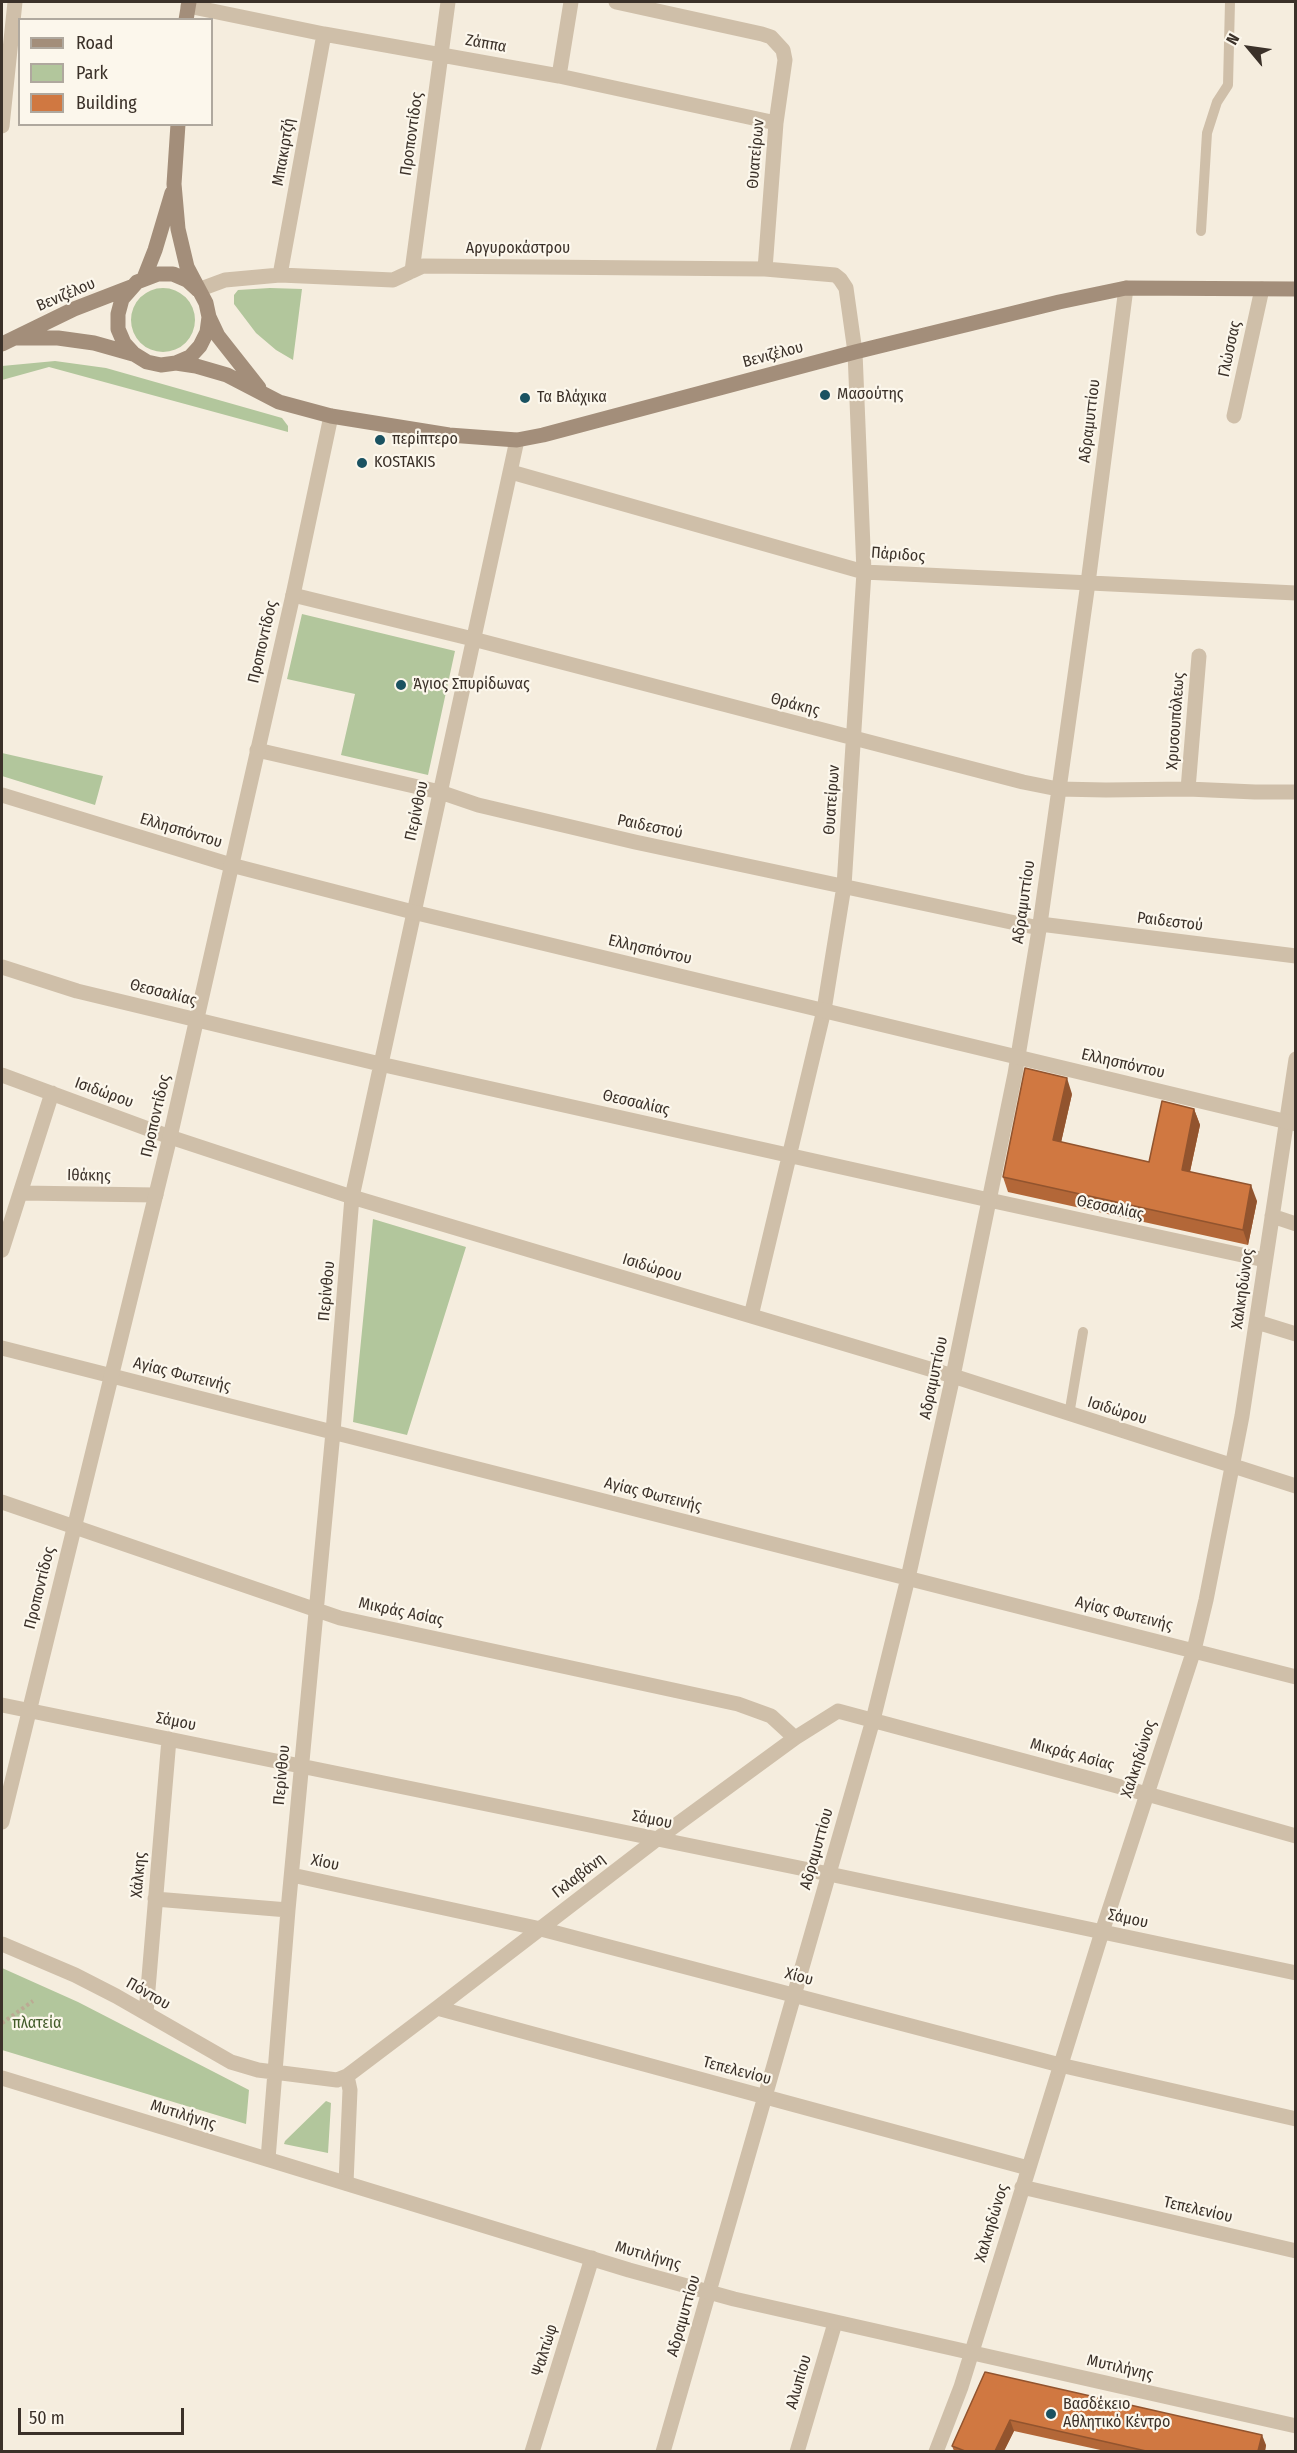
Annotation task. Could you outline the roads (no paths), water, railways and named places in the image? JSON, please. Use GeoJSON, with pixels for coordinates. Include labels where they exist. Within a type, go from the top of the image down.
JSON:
{"type":"FeatureCollection","features":[{"type":"Feature","properties":{"kind":"main road"},"geometry":{"type":"LineString","coordinates":[[174,184],[155,250],[137,282],[122,299],[118,314],[118,328],[124,343],[134,354],[147,362],[161,365],[176,363],[190,357],[200,346],[207,332],[209,318],[206,303],[187,267],[178,229],[174,184],[178,126]]}},
{"type":"Feature","properties":{"kind":"main road"},"geometry":{"type":"LineString","coordinates":[[137,282],[158,274],[173,274],[187,280],[198,290]]}},
{"type":"Feature","properties":{"kind":"main road","name":"Βενιζέλου"},"geometry":{"type":"LineString","coordinates":[[8,341],[137,282]]}},
{"type":"Feature","properties":{"kind":"main road","name":"Βενιζέλου"},"geometry":{"type":"LineString","coordinates":[[176,363],[227,375],[293,406],[331,416],[449,435],[517,440],[855,352],[1126,288],[1296,289]]}},
{"type":"Feature","properties":{"kind":"main road","name":"Βενιζέλου"},"geometry":{"type":"LineString","coordinates":[[209,318],[218,336],[264,394]]}},
{"type":"Feature","properties":{"kind":"main road","name":"Βενιζέλου"},"geometry":{"type":"LineString","coordinates":[[8,341],[58,338],[94,343],[134,354]]}},
{"type":"Feature","properties":{"kind":"street"},"geometry":{"type":"LineString","coordinates":[[2,126],[4,69],[15,2]]}},
{"type":"Feature","properties":{"kind":"street","name":"Προποντίδος"},"geometry":{"type":"LineString","coordinates":[[412,271],[448,2]]}},
{"type":"Feature","properties":{"kind":"street"},"geometry":{"type":"LineString","coordinates":[[559,76],[572,2]]}},
{"type":"Feature","properties":{"kind":"street","name":"Θυατείρων"},"geometry":{"type":"LineString","coordinates":[[616,2],[762,34],[779,43],[785,60],[776,123],[765,269]]}},
{"type":"Feature","properties":{"kind":"street","name":"Ζάππα"},"geometry":{"type":"LineString","coordinates":[[188,9],[559,76],[776,123]]}},
{"type":"Feature","properties":{"kind":"street","name":"Μπακιρτζή"},"geometry":{"type":"LineString","coordinates":[[280,276],[324,34]]}},
{"type":"Feature","properties":{"kind":"street","name":"Αργυροκάστρου"},"geometry":{"type":"LineString","coordinates":[[198,290],[225,280],[280,276],[393,280],[423,267],[765,269],[827,274],[840,279]]}},
{"type":"Feature","properties":{"kind":"street","name":"Θυατείρων"},"geometry":{"type":"LineString","coordinates":[[752,1316],[824,1010],[844,886],[864,572],[855,352],[846,288],[840,279]]}},
{"type":"Feature","properties":{"kind":"street","name":"Αδραμυττίου"},"geometry":{"type":"LineString","coordinates":[[663,2451],[873,1720],[908,1578],[953,1376],[1018,1058],[1039,926],[1088,583],[1126,288]]}},
{"type":"Feature","properties":{"kind":"street","name":"Γλώσσας"},"geometry":{"type":"LineString","coordinates":[[1234,417],[1262,288]]}},
{"type":"Feature","properties":{"kind":"street","name":"Προποντίδος"},"geometry":{"type":"LineString","coordinates":[[2,1822],[170,1137],[293,595],[331,416]]}},
{"type":"Feature","properties":{"kind":"street","name":"Περίνθου"},"geometry":{"type":"LineString","coordinates":[[268,2159],[352,1197],[517,440]]}},
{"type":"Feature","properties":{"kind":"street","name":"Πάριδος"},"geometry":{"type":"LineString","coordinates":[[511,472],[864,572],[1296,593]]}},
{"type":"Feature","properties":{"kind":"street","name":"Θράκης"},"geometry":{"type":"LineString","coordinates":[[293,595],[473,639],[1023,782],[1058,789],[1296,792]]}},
{"type":"Feature","properties":{"kind":"street","name":"Χρυσουπόλεως"},"geometry":{"type":"LineString","coordinates":[[1188,789],[1199,656]]}},
{"type":"Feature","properties":{"kind":"street","name":"Ραιδεστού"},"geometry":{"type":"LineString","coordinates":[[256,750],[440,792],[478,805],[635,842],[1039,926],[1296,956]]}},
{"type":"Feature","properties":{"kind":"street","name":"Ελλησπόντου"},"geometry":{"type":"LineString","coordinates":[[2,795],[231,865],[413,912],[1291,1123]]}},
{"type":"Feature","properties":{"kind":"street","name":"Θεσσαλίας"},"geometry":{"type":"LineString","coordinates":[[2,967],[77,991],[380,1064],[1265,1260]]}},
{"type":"Feature","properties":{"kind":"street","name":"Χαλκηδώνος"},"geometry":{"type":"LineString","coordinates":[[936,2451],[971,2353],[1102,1932],[1194,1650],[1233,1466],[1272,1216],[1291,1123],[1296,1059]]}},
{"type":"Feature","properties":{"kind":"street","name":"Ισιδώρου"},"geometry":{"type":"LineString","coordinates":[[2,1075],[170,1137],[352,1197],[953,1376],[1296,1486]]}},
{"type":"Feature","properties":{"kind":"street"},"geometry":{"type":"LineString","coordinates":[[2,1250],[5,1227],[21,1193],[52,1093]]}},
{"type":"Feature","properties":{"kind":"street","name":"Ιθάκης"},"geometry":{"type":"LineString","coordinates":[[21,1193],[156,1195]]}},
{"type":"Feature","properties":{"kind":"street"},"geometry":{"type":"LineString","coordinates":[[1272,1216],[1296,1224]]}},
{"type":"Feature","properties":{"kind":"street"},"geometry":{"type":"LineString","coordinates":[[1257,1322],[1296,1334]]}},
{"type":"Feature","properties":{"kind":"street","name":"Αγίας Φωτεινής"},"geometry":{"type":"LineString","coordinates":[[2,1348],[1296,1677]]}},
{"type":"Feature","properties":{"kind":"street","name":"Μικράς Ασίας"},"geometry":{"type":"LineString","coordinates":[[2,1502],[339,1618],[738,1704],[771,1716],[795,1738]]}},
{"type":"Feature","properties":{"kind":"street","name":"Σάμου"},"geometry":{"type":"LineString","coordinates":[[2,1705],[829,1874],[1296,1973]]}},
{"type":"Feature","properties":{"kind":"street","name":"Μικράς Ασίας"},"geometry":{"type":"LineString","coordinates":[[838,1712],[1296,1836]]}},
{"type":"Feature","properties":{"kind":"street","name":"Γκλαβάνη"},"geometry":{"type":"LineString","coordinates":[[347,2076],[657,1839],[795,1738],[838,1712]]}},
{"type":"Feature","properties":{"kind":"street","name":"Χάλκης"},"geometry":{"type":"LineString","coordinates":[[146,2013],[169,1739]]}},
{"type":"Feature","properties":{"kind":"street","name":"Χίου"},"geometry":{"type":"LineString","coordinates":[[292,1875],[541,1929],[1060,2065],[1296,2119]]}},
{"type":"Feature","properties":{"kind":"street"},"geometry":{"type":"LineString","coordinates":[[155,1899],[288,1910]]}},
{"type":"Feature","properties":{"kind":"street","name":"Πόντου"},"geometry":{"type":"LineString","coordinates":[[2,1944],[75,1975],[231,2062],[275,2072]]}},
{"type":"Feature","properties":{"kind":"street","name":"Τεπελενίου"},"geometry":{"type":"LineString","coordinates":[[437,2008],[1028,2168]]}},
{"type":"Feature","properties":{"kind":"street"},"geometry":{"type":"LineString","coordinates":[[275,2072],[337,2080],[347,2076],[350,2090],[346,2183]]}},
{"type":"Feature","properties":{"kind":"street","name":"Μυτιλήνης"},"geometry":{"type":"LineString","coordinates":[[2,2078],[710,2293],[1296,2426]]}},
{"type":"Feature","properties":{"kind":"street","name":"Τεπελενίου"},"geometry":{"type":"LineString","coordinates":[[1022,2187],[1296,2251]]}},
{"type":"Feature","properties":{"kind":"street","name":"Ψαλτώφ"},"geometry":{"type":"LineString","coordinates":[[532,2451],[592,2258]]}},
{"type":"Feature","properties":{"kind":"street","name":"Αλωπίου"},"geometry":{"type":"LineString","coordinates":[[797,2451],[835,2323]]}},
{"type":"Feature","properties":{"kind":"lane"},"geometry":{"type":"LineString","coordinates":[[1201,231],[1207,133],[1217,102],[1228,85],[1230,2]]}},
{"type":"Feature","properties":{"kind":"lane"},"geometry":{"type":"LineString","coordinates":[[1069,1415],[1083,1332]]}},
{"type":"Feature","properties":{"kind":"place","name":"Μασούτης"},"geometry":{"type":"Point","coordinates":[825,395]}},
{"type":"Feature","properties":{"kind":"place","name":"Τα Βλάχικα"},"geometry":{"type":"Point","coordinates":[525,398]}},
{"type":"Feature","properties":{"kind":"place","name":"περίπτερο"},"geometry":{"type":"Point","coordinates":[380,440]}},
{"type":"Feature","properties":{"kind":"place","name":"KOSTAKIS"},"geometry":{"type":"Point","coordinates":[362,463]}},
{"type":"Feature","properties":{"kind":"place","name":"Άγιος Σπυρίδωνας"},"geometry":{"type":"Point","coordinates":[401,685]}},
{"type":"Feature","properties":{"kind":"place","name":"Βασδέκειο Αθλητικό Κέντρο"},"geometry":{"type":"Point","coordinates":[1051,2414]}},
{"type":"Feature","properties":{"kind":"park label","name":"πλατεία"},"geometry":{"type":"Point","coordinates":[37,2024]}}]}
